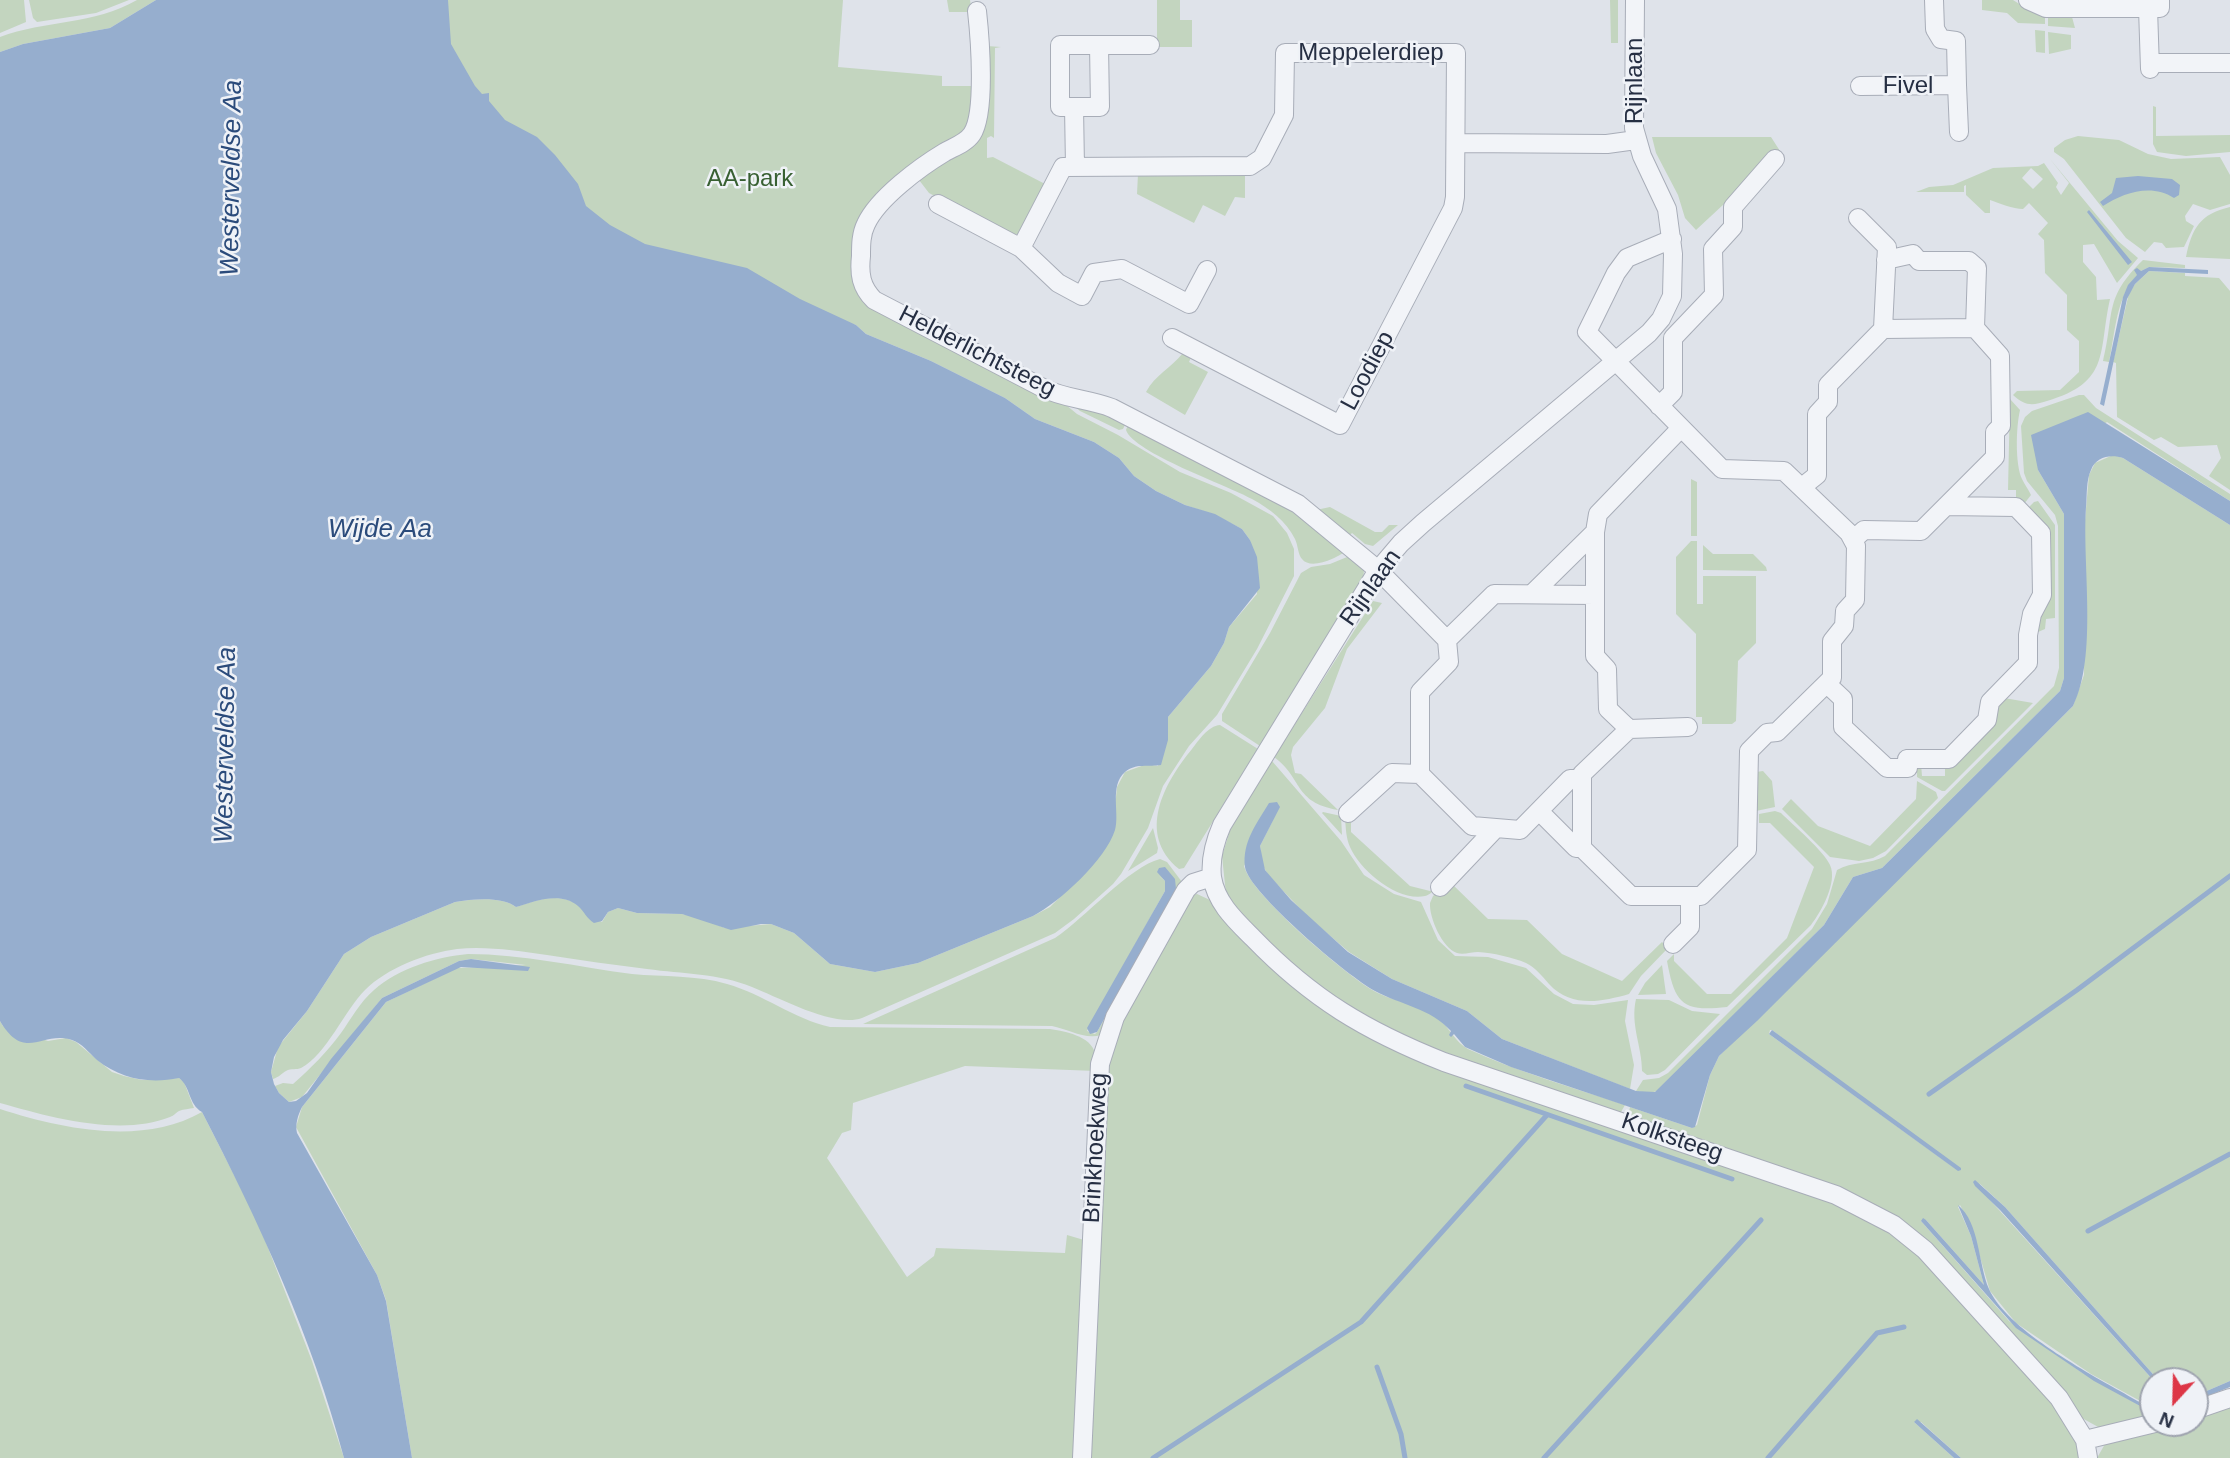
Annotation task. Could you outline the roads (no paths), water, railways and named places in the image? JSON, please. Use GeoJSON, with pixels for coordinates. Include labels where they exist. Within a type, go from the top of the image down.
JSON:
{"type":"FeatureCollection","features":[{"type":"Feature","properties":{"kind":"street","name":"Rijnlaan"},"geometry":{"type":"LineString","coordinates":[[1212,877],[1214,850],[1222,825],[1378,570],[1423,523],[1656,327],[1666,311],[1672,296],[1673,283],[1672,239],[1667,209],[1647,170],[1636,140],[1633,118],[1635,0]]}},
{"type":"Feature","properties":{"kind":"street","name":"Fivel"},"geometry":{"type":"LineString","coordinates":[[1934,0],[1935,29],[1941,39],[1956,41],[1959,132]]}},
{"type":"Feature","properties":{"kind":"street"},"geometry":{"type":"LineString","coordinates":[[2028,0],[2046,8],[2154,4],[2150,66],[2230,63]]}},
{"type":"Feature","properties":{"kind":"street","name":"Helderlichtsteeg"},"geometry":{"type":"LineString","coordinates":[[977,11],[981,69],[973,132],[966,141],[943,153],[911,176],[873,212],[864,229],[860,261],[862,285],[867,293],[874,300],[1042,388],[1060,395],[1099,402],[1298,504],[1378,570],[1447,640]]}},
{"type":"Feature","properties":{"kind":"street"},"geometry":{"type":"LineString","coordinates":[[1099,45],[1100,107],[1060,107],[1060,45],[1099,45],[1150,45]]}},
{"type":"Feature","properties":{"kind":"street","name":"Meppelerdiep"},"geometry":{"type":"LineString","coordinates":[[1075,167],[1250,166],[1257,163],[1284,115],[1285,53],[1456,53],[1456,143]]}},
{"type":"Feature","properties":{"kind":"street","name":"Fivel"},"geometry":{"type":"LineString","coordinates":[[1860,86],[1957,85]]}},
{"type":"Feature","properties":{"kind":"street"},"geometry":{"type":"LineString","coordinates":[[1021,248],[1063,167],[1075,167],[1074,107]]}},
{"type":"Feature","properties":{"kind":"street"},"geometry":{"type":"LineString","coordinates":[[1456,143],[1606,144],[1636,140]]}},
{"type":"Feature","properties":{"kind":"street","name":"Loodiep"},"geometry":{"type":"LineString","coordinates":[[1172,338],[1340,425],[1453,208],[1456,143]]}},
{"type":"Feature","properties":{"kind":"street"},"geometry":{"type":"LineString","coordinates":[[1659,406],[1673,392],[1674,338],[1714,296],[1713,249],[1733,227],[1733,207],[1776,159]]}},
{"type":"Feature","properties":{"kind":"street"},"geometry":{"type":"LineString","coordinates":[[938,204],[1021,248],[1058,283],[1082,296],[1094,273],[1122,269],[1189,304],[1206,270]]}},
{"type":"Feature","properties":{"kind":"street"},"geometry":{"type":"LineString","coordinates":[[1802,488],[1817,475],[1817,414],[1828,402],[1828,385],[1883,329],[1887,247],[1858,218]]}},
{"type":"Feature","properties":{"kind":"street"},"geometry":{"type":"LineString","coordinates":[[1539,811],[1576,848],[1582,848],[1632,896],[1701,896],[1747,850],[1749,751],[1767,733],[1777,732],[1832,678],[1832,641],[1844,626],[1845,611],[1855,600],[1854,539],[1784,471],[1722,469],[1587,332],[1616,273],[1627,258],[1672,239]]}},
{"type":"Feature","properties":{"kind":"street"},"geometry":{"type":"LineString","coordinates":[[1854,539],[1864,530],[1921,531],[1995,457],[1995,432],[2001,426],[2000,356],[1975,328],[1977,268],[1969,261],[1919,261],[1913,254],[1886,260]]}},
{"type":"Feature","properties":{"kind":"street"},"geometry":{"type":"LineString","coordinates":[[1883,329],[1975,328]]}},
{"type":"Feature","properties":{"kind":"street"},"geometry":{"type":"LineString","coordinates":[[1629,729],[1608,709],[1608,669],[1595,656],[1595,531],[1598,514],[1681,428]]}},
{"type":"Feature","properties":{"kind":"street"},"geometry":{"type":"LineString","coordinates":[[1827,684],[1843,699],[1843,727],[1887,768],[1908,768],[1908,759],[1949,759],[1987,720],[1990,702],[2028,663],[2028,635],[2032,614],[2042,595],[2041,533],[2016,507],[1946,506]]}},
{"type":"Feature","properties":{"kind":"street"},"geometry":{"type":"LineString","coordinates":[[1533,593],[1595,531]]}},
{"type":"Feature","properties":{"kind":"street"},"geometry":{"type":"LineString","coordinates":[[1420,774],[1420,692],[1449,662],[1447,640],[1494,594],[1595,595]]}},
{"type":"Feature","properties":{"kind":"street"},"geometry":{"type":"LineString","coordinates":[[1582,848],[1582,774],[1629,729],[1688,727]]}},
{"type":"Feature","properties":{"kind":"street"},"geometry":{"type":"LineString","coordinates":[[1348,813],[1392,773],[1420,774],[1472,826],[1520,830],[1570,779],[1582,779]]}},
{"type":"Feature","properties":{"kind":"street"},"geometry":{"type":"LineString","coordinates":[[1440,887],[1496,828]]}},
{"type":"Feature","properties":{"kind":"street","name":"Kolksteeg"},"geometry":{"type":"LineString","coordinates":[[1212,877],[1226,909],[1282,967],[1323,1001],[1384,1037],[1444,1062],[1836,1195],[1894,1225],[1940,1266],[2059,1398],[2085,1440],[2088,1458]]}},
{"type":"Feature","properties":{"kind":"street","name":"Brinkhoekweg"},"geometry":{"type":"LineString","coordinates":[[1082,1458],[1100,1064],[1115,1017],[1186,890],[1193,883],[1212,877]]}},
{"type":"Feature","properties":{"kind":"street"},"geometry":{"type":"LineString","coordinates":[[1673,944],[1690,927],[1690,896]]}},
{"type":"Feature","properties":{"kind":"street"},"geometry":{"type":"LineString","coordinates":[[2209,1405],[2230,1398]]}},
{"type":"Feature","properties":{"kind":"street"},"geometry":{"type":"LineString","coordinates":[[2085,1440],[2139,1427]]}},
{"type":"Feature","properties":{"kind":"water","name":"Wijde Aa"},"geometry":{"type":"Polygon","coordinates":[[[156,0],[448,0],[451,44],[475,86],[482,94],[489,93],[489,101],[505,120],[537,137],[555,155],[578,184],[586,206],[610,225],[645,244],[747,268],[800,299],[856,325],[866,334],[931,361],[1005,398],[1035,419],[1094,442],[1119,458],[1134,476],[1156,491],[1185,505],[1215,514],[1242,529],[1257,557],[1260,588],[1229,627],[1224,643],[1211,666],[1168,717],[1168,740],[1161,765],[1138,766],[1125,772],[1117,785],[1115,830],[1102,854],[1081,879],[1056,901],[1033,916],[918,963],[875,972],[830,964],[794,933],[771,924],[731,930],[682,914],[637,913],[618,908],[608,912],[602,921],[594,923],[580,908],[564,899],[539,900],[516,907],[503,901],[479,899],[455,902],[371,937],[344,954],[307,1011],[283,1040],[274,1057],[271,1072],[274,1084],[289,1102],[296,1101],[307,1093],[331,1059],[382,998],[459,961],[471,959],[530,967],[528,971],[461,967],[386,1002],[302,1107],[297,1120],[297,1133],[377,1275],[386,1301],[412,1458],[344,1458],[300,1324],[264,1238],[202,1112],[194,1105],[183,1082],[179,1078],[146,1080],[126,1076],[97,1060],[72,1040],[61,1038],[26,1043],[9,1033],[0,1021],[0,52],[23,44],[110,28],[156,0]]]}},
{"type":"Feature","properties":{"kind":"water"},"geometry":{"type":"Polygon","coordinates":[[[2138,176],[2172,179],[2180,185],[2179,195],[2174,198],[2156,191],[2137,192],[2119,197],[2103,206],[2100,202],[2112,193],[2116,178],[2138,176]]]}},
{"type":"Feature","properties":{"kind":"water"},"geometry":{"type":"Polygon","coordinates":[[[2089,210],[2132,262],[2128,265],[2087,212],[2089,210]]]}},
{"type":"Feature","properties":{"kind":"water"},"geometry":{"type":"Polygon","coordinates":[[[2149,267],[2208,270],[2208,274],[2149,271],[2135,284],[2127,299],[2104,406],[2100,404],[2123,297],[2128,285],[2137,275],[2134,270],[2137,268],[2141,271],[2149,267]]]}},
{"type":"Feature","properties":{"kind":"water"},"geometry":{"type":"Polygon","coordinates":[[[2088,412],[2230,501],[2230,525],[2123,458],[2113,456],[2096,462],[2087,483],[2085,662],[2081,685],[2073,706],[1719,1056],[1710,1075],[1695,1127],[1511,1067],[1465,1047],[1454,1034],[1451,1037],[1451,1031],[1434,1017],[1375,991],[1345,970],[1281,914],[1250,879],[1245,867],[1248,841],[1269,803],[1277,802],[1280,807],[1260,846],[1265,870],[1291,900],[1348,952],[1392,979],[1467,1011],[1502,1039],[1636,1091],[1655,1092],[1824,925],[1853,877],[1882,868],[2060,691],[2064,678],[2064,514],[2038,470],[2031,435],[2088,412]]]}},
{"type":"Feature","properties":{"kind":"water"},"geometry":{"type":"Polygon","coordinates":[[[1165,867],[1175,879],[1176,889],[1097,1032],[1090,1034],[1087,1028],[1165,891],[1165,881],[1157,872],[1159,868],[1165,867]]]}},
{"type":"Feature","properties":{"kind":"water"},"geometry":{"type":"Polygon","coordinates":[[[1772,1030],[1961,1170],[1958,1171],[1769,1034],[1772,1030]]]}},
{"type":"Feature","properties":{"kind":"water"},"geometry":{"type":"Polygon","coordinates":[[[1975,1180],[2005,1207],[2147,1367],[2141,1367],[1973,1182],[1975,1180]]]}},
{"type":"Feature","properties":{"kind":"water"},"geometry":{"type":"Polygon","coordinates":[[[1958,1205],[1971,1222],[1985,1279],[1998,1304],[2047,1347],[2139,1401],[2139,1405],[2094,1381],[2016,1328],[1921,1221],[1923,1218],[1926,1220],[1984,1285],[1971,1236],[1958,1205]]]}},
{"type":"Feature","properties":{"kind":"water"},"geometry":{"type":"Polygon","coordinates":[[[2230,1381],[2230,1387],[2209,1395],[2209,1390],[2230,1381]]]}},
{"type":"Feature","properties":{"kind":"water"},"geometry":{"type":"Polygon","coordinates":[[[1917,1419],[1961,1458],[1954,1458],[1914,1422],[1917,1419]]]}},
{"type":"Feature","properties":{"kind":"waterway"},"geometry":{"type":"LineString","coordinates":[[1929,1094],[2077,990],[2230,876]]}},
{"type":"Feature","properties":{"kind":"waterway"},"geometry":{"type":"LineString","coordinates":[[1466,1086],[1732,1179]]}},
{"type":"Feature","properties":{"kind":"waterway"},"geometry":{"type":"LineString","coordinates":[[1153,1458],[1361,1322],[1547,1115]]}},
{"type":"Feature","properties":{"kind":"waterway"},"geometry":{"type":"LineString","coordinates":[[2088,1231],[2230,1154]]}},
{"type":"Feature","properties":{"kind":"waterway"},"geometry":{"type":"LineString","coordinates":[[1544,1458],[1761,1220]]}},
{"type":"Feature","properties":{"kind":"waterway"},"geometry":{"type":"LineString","coordinates":[[1768,1458],[1877,1333],[1904,1327]]}},
{"type":"Feature","properties":{"kind":"waterway"},"geometry":{"type":"LineString","coordinates":[[1377,1367],[1401,1434],[1405,1458]]}},
{"type":"Feature","properties":{"kind":"water label","name":"Westerveldse Aa"},"geometry":{"type":"Point","coordinates":[232,178]}},
{"type":"Feature","properties":{"kind":"water label","name":"Westerveldse Aa"},"geometry":{"type":"Point","coordinates":[226,745]}},
{"type":"Feature","properties":{"kind":"park label","name":"AA-park"},"geometry":{"type":"Point","coordinates":[750,179]}}]}
